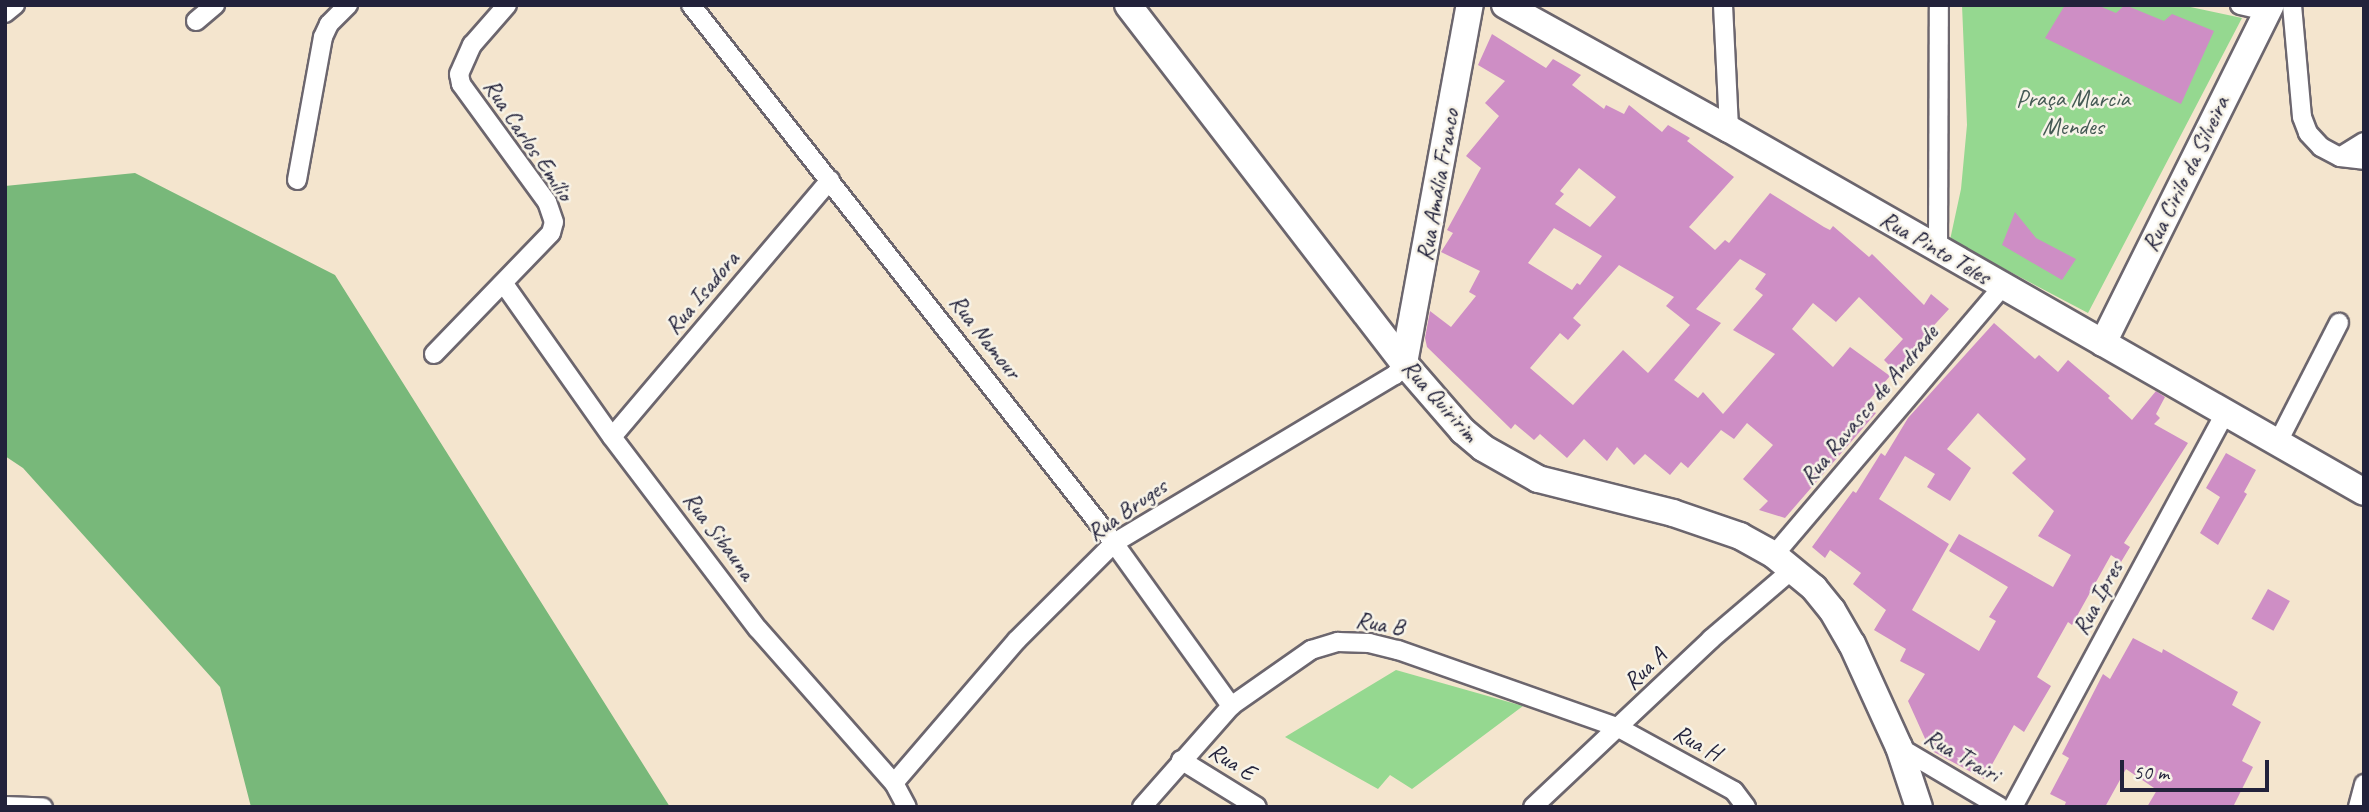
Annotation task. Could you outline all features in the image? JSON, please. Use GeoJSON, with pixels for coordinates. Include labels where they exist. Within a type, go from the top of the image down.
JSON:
{"type":"FeatureCollection","features":[{"type":"Feature","properties":{"kind":"street"},"geometry":{"type":"LineString","coordinates":[[5,13],[15,5]]}},
{"type":"Feature","properties":{"kind":"street"},"geometry":{"type":"LineString","coordinates":[[196,21],[215,5]]}},
{"type":"Feature","properties":{"kind":"street"},"geometry":{"type":"LineString","coordinates":[[297,180],[323,37],[329,24],[348,5]]}},
{"type":"Feature","properties":{"kind":"street","name":"Rua Carlos Emílio"},"geometry":{"type":"LineString","coordinates":[[434,354],[551,233],[554,222],[547,202],[461,85],[460,74],[468,52],[506,5]]}},
{"type":"Feature","properties":{"kind":"street","name":"Rua Namour"},"geometry":{"type":"LineString","coordinates":[[691,5],[1114,543],[1231,706]]}},
{"type":"Feature","properties":{"kind":"street","name":"Rua Quiririm"},"geometry":{"type":"LineString","coordinates":[[1128,5],[1404,363],[1463,431],[1483,449],[1538,479],[1712,524],[1784,562],[1832,610],[1852,644],[1899,747],[1919,807]]}},
{"type":"Feature","properties":{"kind":"street","name":"Rua Amália Franco"},"geometry":{"type":"LineString","coordinates":[[1404,363],[1470,5]]}},
{"type":"Feature","properties":{"kind":"street","name":"Rua Pinto Teles"},"geometry":{"type":"LineString","coordinates":[[1505,5],[1729,129],[1938,251],[2364,492]]}},
{"type":"Feature","properties":{"kind":"street"},"geometry":{"type":"LineString","coordinates":[[1723,5],[1729,129]]}},
{"type":"Feature","properties":{"kind":"street"},"geometry":{"type":"LineString","coordinates":[[1938,251],[1939,5]]}},
{"type":"Feature","properties":{"kind":"street"},"geometry":{"type":"LineString","coordinates":[[2240,5],[2268,8]]}},
{"type":"Feature","properties":{"kind":"street"},"geometry":{"type":"LineString","coordinates":[[2292,5],[2302,117],[2308,133],[2321,147],[2340,157],[2364,160]]}},
{"type":"Feature","properties":{"kind":"street","name":"Rua Cirilo da Silveira"},"geometry":{"type":"LineString","coordinates":[[2103,342],[2268,8]]}},
{"type":"Feature","properties":{"kind":"street"},"geometry":{"type":"LineString","coordinates":[[2340,157],[2364,142]]}},
{"type":"Feature","properties":{"kind":"street","name":"Rua Isadora"},"geometry":{"type":"LineString","coordinates":[[612,437],[830,180]]}},
{"type":"Feature","properties":{"kind":"street","name":"Rua Sibauna"},"geometry":{"type":"LineString","coordinates":[[504,284],[612,437],[758,629],[894,783],[908,807]]}},
{"type":"Feature","properties":{"kind":"street","name":"Rua Ravasco de Andrade"},"geometry":{"type":"LineString","coordinates":[[1784,562],[2002,287]]}},
{"type":"Feature","properties":{"kind":"street"},"geometry":{"type":"LineString","coordinates":[[2278,442],[2339,323]]}},
{"type":"Feature","properties":{"kind":"street","name":"Rua Bruges"},"geometry":{"type":"LineString","coordinates":[[894,783],[1017,640],[1114,543],[1395,375],[1404,363]]}},
{"type":"Feature","properties":{"kind":"street","name":"Rua Ipres"},"geometry":{"type":"LineString","coordinates":[[2012,807],[2226,412]]}},
{"type":"Feature","properties":{"kind":"street","name":"Rua A"},"geometry":{"type":"LineString","coordinates":[[1533,807],[1711,639],[1784,562]]}},
{"type":"Feature","properties":{"kind":"street","name":"Rua B"},"geometry":{"type":"LineString","coordinates":[[1142,807],[1231,706],[1311,650],[1338,642],[1368,643],[1398,650],[1619,728]]}},
{"type":"Feature","properties":{"kind":"street","name":"Rua H"},"geometry":{"type":"LineString","coordinates":[[1619,728],[1734,791],[1746,807]]}},
{"type":"Feature","properties":{"kind":"street","name":"Rua Trairi"},"geometry":{"type":"LineString","coordinates":[[1899,747],[2000,807]]}},
{"type":"Feature","properties":{"kind":"street","name":"Rua E"},"geometry":{"type":"LineString","coordinates":[[1181,760],[1257,807]]}},
{"type":"Feature","properties":{"kind":"street"},"geometry":{"type":"LineString","coordinates":[[2358,807],[2364,784]]}},
{"type":"Feature","properties":{"kind":"street"},"geometry":{"type":"LineString","coordinates":[[5,806],[43,807]]}},
{"type":"Feature","properties":{"kind":"green space","name":"Praça Marcia Mendes"},"geometry":{"type":"Polygon","coordinates":[[[1962,5],[2181,5],[2242,18],[2088,313],[1950,240],[1961,189],[1967,125],[1962,5]]]}},
{"type":"Feature","properties":{"kind":"green space"},"geometry":{"type":"Polygon","coordinates":[[[135,173],[335,275],[670,807],[251,807],[220,687],[23,468],[5,456],[5,186],[135,173]]]}},
{"type":"Feature","properties":{"kind":"green space"},"geometry":{"type":"Polygon","coordinates":[[[1396,670],[1523,706],[1412,789],[1390,775],[1378,789],[1285,737],[1396,670]]]}},
{"type":"Feature","properties":{"kind":"building"},"geometry":{"type":"Polygon","coordinates":[[[2065,5],[2097,5],[2116,13],[2125,5],[2164,21],[2172,14],[2214,31],[2181,104],[2045,38],[2065,5]]]}},
{"type":"Feature","properties":{"kind":"building"},"geometry":{"type":"Polygon","coordinates":[[[1492,34],[1546,68],[1553,59],[1581,75],[1572,85],[1604,109],[1606,105],[1624,114],[1629,105],[1662,132],[1668,125],[1690,138],[1687,141],[1734,177],[1689,227],[1715,250],[1725,240],[1729,243],[1770,193],[1824,227],[1830,230],[1833,226],[1869,257],[1872,254],[1924,305],[1931,294],[1949,309],[1913,348],[1917,352],[1898,374],[1884,360],[1903,339],[1859,297],[1836,322],[1813,303],[1792,329],[1833,367],[1850,347],[1890,376],[1864,406],[1876,413],[1785,518],[1759,510],[1768,501],[1743,479],[1773,445],[1747,423],[1734,439],[1721,430],[1688,468],[1681,462],[1670,475],[1645,454],[1634,465],[1617,447],[1607,461],[1584,439],[1567,458],[1540,434],[1534,440],[1515,424],[1511,429],[1427,347],[1425,338],[1430,311],[1451,327],[1476,296],[1469,292],[1480,271],[1441,252],[1453,233],[1447,230],[1481,168],[1466,156],[1499,116],[1485,103],[1505,81],[1478,65],[1492,34]],[[1579,168],[1560,191],[1564,194],[1555,204],[1590,227],[1616,197],[1579,168]],[[1554,228],[1528,263],[1572,290],[1577,283],[1580,285],[1602,256],[1554,228]],[[1740,259],[1696,309],[1721,323],[1674,380],[1698,398],[1703,392],[1723,414],[1775,354],[1733,330],[1763,295],[1755,289],[1766,274],[1740,259]],[[1619,265],[1573,318],[1581,325],[1568,340],[1560,333],[1530,368],[1573,405],[1623,350],[1648,373],[1690,325],[1666,306],[1674,297],[1619,265]]]}},
{"type":"Feature","properties":{"kind":"building"},"geometry":{"type":"Polygon","coordinates":[[[2015,212],[2036,238],[2076,259],[2062,280],[2002,245],[2015,212]]]}},
{"type":"Feature","properties":{"kind":"building"},"geometry":{"type":"Polygon","coordinates":[[[1994,323],[2035,359],[2039,355],[2058,372],[2068,360],[2110,396],[2108,398],[2132,420],[2156,391],[2165,397],[2156,414],[2160,418],[2154,424],[2188,443],[2124,543],[2130,547],[2121,562],[2111,555],[2072,625],[2068,622],[2037,677],[2051,686],[2024,732],[2014,725],[1984,779],[1934,752],[1927,743],[1908,701],[1925,674],[1900,661],[1906,649],[1874,630],[1886,610],[1853,584],[1861,573],[1830,550],[1825,558],[1812,547],[1853,491],[1856,493],[1881,453],[1885,456],[1908,418],[1994,323]],[[1978,413],[1947,449],[1971,468],[1950,501],[1927,487],[1935,474],[1905,456],[1879,499],[1949,544],[1912,610],[1979,651],[1996,621],[1989,617],[2008,587],[1949,551],[1959,534],[2053,587],[2071,555],[2038,536],[2054,511],[2012,473],[2026,459],[1978,413]]]}},
{"type":"Feature","properties":{"kind":"building"},"geometry":{"type":"Polygon","coordinates":[[[2226,453],[2256,470],[2244,492],[2247,494],[2218,545],[2200,533],[2220,497],[2206,488],[2226,453]]]}},
{"type":"Feature","properties":{"kind":"building"},"geometry":{"type":"Polygon","coordinates":[[[2268,589],[2290,601],[2273,631],[2252,619],[2268,589]]]}},
{"type":"Feature","properties":{"kind":"building"},"geometry":{"type":"Polygon","coordinates":[[[2133,638],[2162,653],[2163,649],[2238,692],[2232,705],[2261,722],[2242,761],[2253,767],[2233,807],[2147,807],[2157,790],[2126,769],[2105,807],[2064,807],[2066,802],[2050,794],[2069,758],[2062,754],[2103,674],[2110,679],[2133,638]]]}}]}
